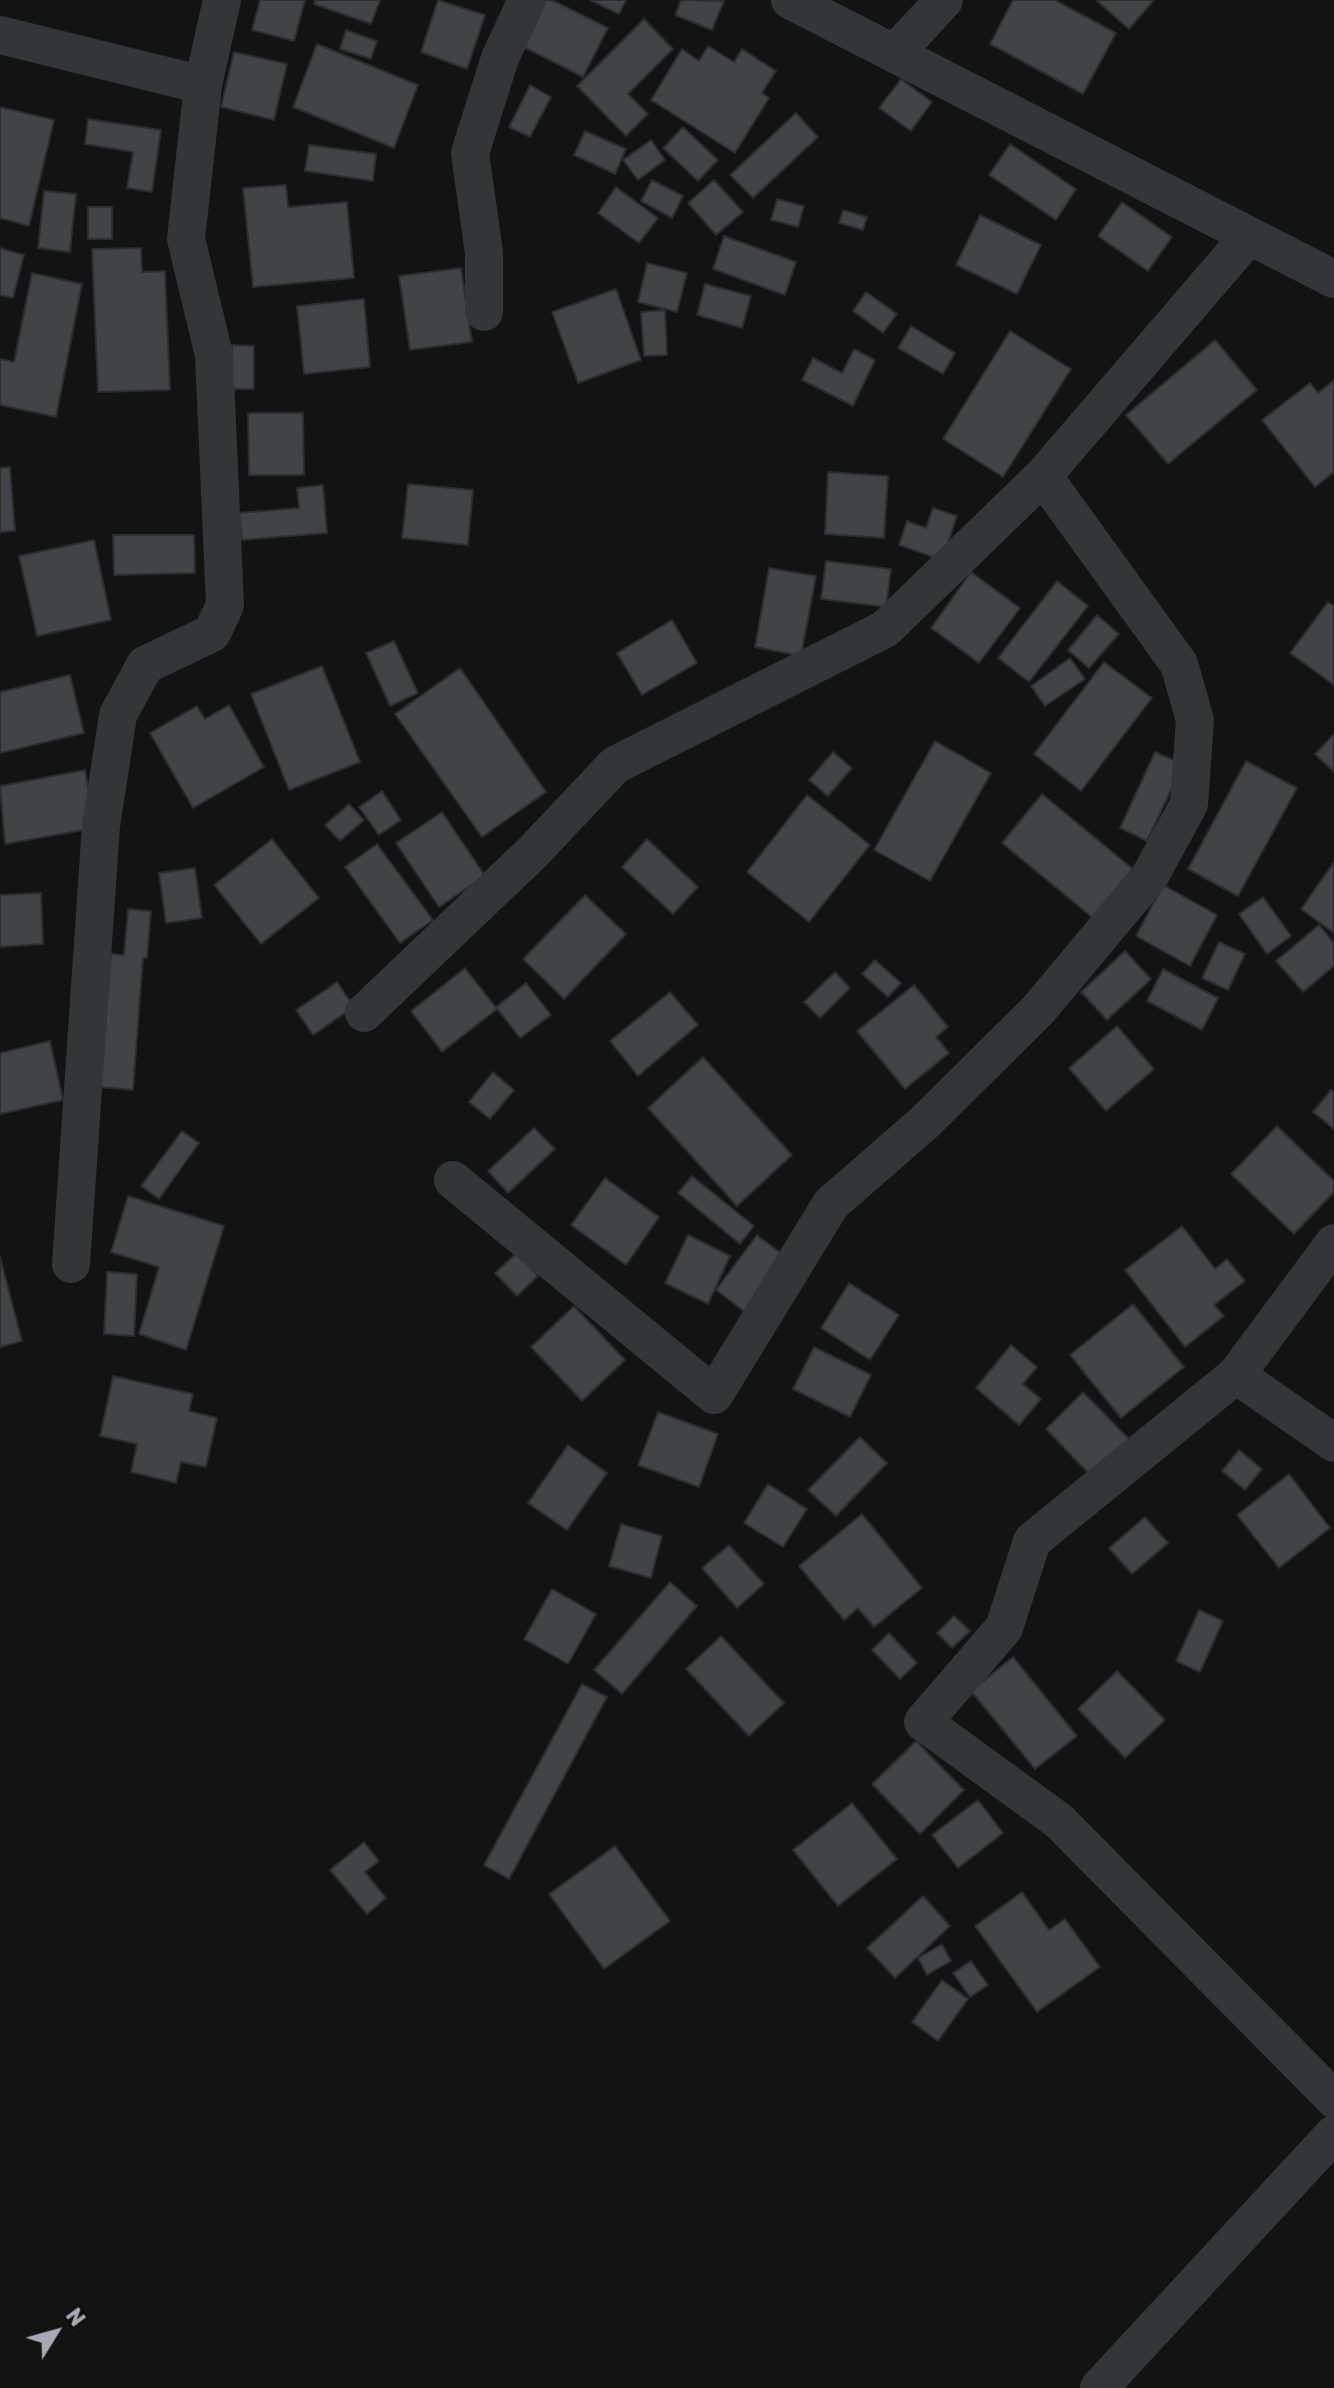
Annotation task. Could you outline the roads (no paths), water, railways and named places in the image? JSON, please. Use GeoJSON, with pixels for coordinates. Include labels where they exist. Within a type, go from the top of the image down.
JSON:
{"type":"FeatureCollection","features":[{"type":"Feature","properties":{"kind":"street"},"geometry":{"type":"LineString","coordinates":[[71,1264],[101,826],[118,715],[145,665],[212,633],[225,605],[214,355],[186,239],[203,85],[222,0]]}},
{"type":"Feature","properties":{"kind":"street"},"geometry":{"type":"LineString","coordinates":[[484,312],[484,253],[470,153],[500,58],[527,0]]}},
{"type":"Feature","properties":{"kind":"street"},"geometry":{"type":"LineString","coordinates":[[790,0],[1334,279]]}},
{"type":"Feature","properties":{"kind":"street"},"geometry":{"type":"LineString","coordinates":[[895,53],[944,0]]}},
{"type":"Feature","properties":{"kind":"street"},"geometry":{"type":"LineString","coordinates":[[0,35],[203,85]]}},
{"type":"Feature","properties":{"kind":"street"},"geometry":{"type":"LineString","coordinates":[[364,1013],[533,852],[615,765],[885,629],[1043,476],[1249,236]]}},
{"type":"Feature","properties":{"kind":"street"},"geometry":{"type":"LineString","coordinates":[[453,1180],[714,1395],[831,1204],[925,1122],[1038,1010],[1130,901],[1150,876],[1189,804],[1195,720],[1179,664],[1043,476]]}},
{"type":"Feature","properties":{"kind":"street"},"geometry":{"type":"LineString","coordinates":[[1334,1243],[1236,1375],[1032,1541],[1004,1628],[923,1722],[1059,1821],[1334,2099]]}},
{"type":"Feature","properties":{"kind":"street"},"geometry":{"type":"LineString","coordinates":[[1236,1375],[1334,1443]]}},
{"type":"Feature","properties":{"kind":"street"},"geometry":{"type":"LineString","coordinates":[[1099,2388],[1334,2134]]}}]}
